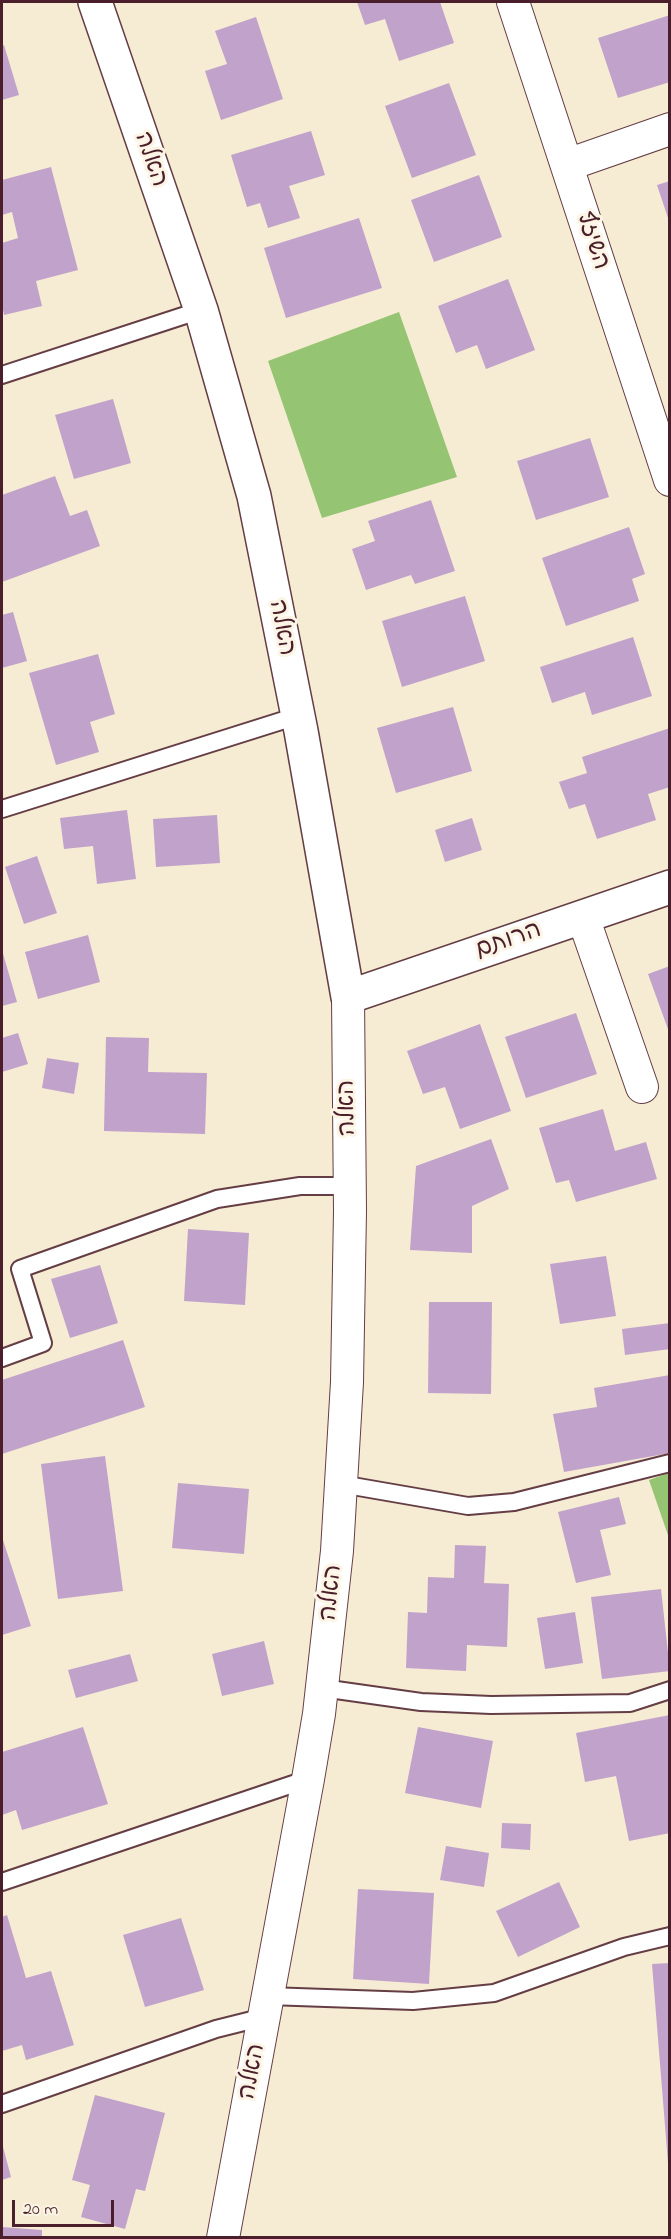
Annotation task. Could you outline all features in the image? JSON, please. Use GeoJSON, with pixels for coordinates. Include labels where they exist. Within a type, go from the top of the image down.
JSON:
{"type":"FeatureCollection","features":[{"type":"Feature","properties":{"kind":"street","name":"האלה"},"geometry":{"type":"LineString","coordinates":[[95,2],[201,310],[254,496],[348,997],[350,1186],[347,1382],[337,1551],[322,1688],[308,1779],[223,2238]]}},
{"type":"Feature","properties":{"kind":"street","name":"השיזף"},"geometry":{"type":"LineString","coordinates":[[513,2],[667,465]]}},
{"type":"Feature","properties":{"kind":"street"},"geometry":{"type":"LineString","coordinates":[[567,165],[669,129]]}},
{"type":"Feature","properties":{"kind":"street","name":"הרותם"},"geometry":{"type":"LineString","coordinates":[[348,997],[669,887]]}},
{"type":"Feature","properties":{"kind":"street"},"geometry":{"type":"LineString","coordinates":[[583,917],[642,1087]]}},
{"type":"Feature","properties":{"kind":"lane"},"geometry":{"type":"LineString","coordinates":[[2,375],[201,310]]}},
{"type":"Feature","properties":{"kind":"lane"},"geometry":{"type":"LineString","coordinates":[[2,809],[297,716]]}},
{"type":"Feature","properties":{"kind":"lane"},"geometry":{"type":"LineString","coordinates":[[2,1358],[43,1343],[20,1269],[217,1199],[300,1186],[350,1186]]}},
{"type":"Feature","properties":{"kind":"lane"},"geometry":{"type":"LineString","coordinates":[[341,1484],[468,1506],[514,1502],[669,1463]]}},
{"type":"Feature","properties":{"kind":"lane"},"geometry":{"type":"LineString","coordinates":[[322,1688],[421,1702],[490,1705],[630,1703],[669,1690]]}},
{"type":"Feature","properties":{"kind":"lane"},"geometry":{"type":"LineString","coordinates":[[2,1882],[308,1779]]}},
{"type":"Feature","properties":{"kind":"lane"},"geometry":{"type":"LineString","coordinates":[[2,2104],[216,2029],[266,2006],[413,2001],[494,1993],[624,1947],[669,1936]]}},
{"type":"Feature","properties":{"kind":"green space"},"geometry":{"type":"Polygon","coordinates":[[[399,312],[457,477],[322,518],[268,361],[399,312]]]}},
{"type":"Feature","properties":{"kind":"green space"},"geometry":{"type":"Polygon","coordinates":[[[670,1473],[669,1538],[649,1480],[670,1473]]]}},
{"type":"Feature","properties":{"kind":"building"},"geometry":{"type":"Polygon","coordinates":[[[357,2],[440,2],[454,43],[399,61],[385,19],[365,25],[357,2]]]}},
{"type":"Feature","properties":{"kind":"building"},"geometry":{"type":"Polygon","coordinates":[[[670,15],[670,82],[618,98],[598,38],[670,15]]]}},
{"type":"Feature","properties":{"kind":"building"},"geometry":{"type":"Polygon","coordinates":[[[256,17],[283,99],[221,120],[205,71],[227,64],[215,31],[256,17]]]}},
{"type":"Feature","properties":{"kind":"building"},"geometry":{"type":"Polygon","coordinates":[[[4,45],[19,95],[2,100],[2,46],[4,45]]]}},
{"type":"Feature","properties":{"kind":"building"},"geometry":{"type":"Polygon","coordinates":[[[449,83],[476,155],[412,178],[385,106],[449,83]]]}},
{"type":"Feature","properties":{"kind":"building"},"geometry":{"type":"Polygon","coordinates":[[[311,131],[325,175],[289,186],[300,218],[268,228],[260,203],[247,207],[231,155],[311,131]]]}},
{"type":"Feature","properties":{"kind":"building"},"geometry":{"type":"Polygon","coordinates":[[[51,167],[78,270],[36,281],[42,306],[4,315],[2,243],[18,238],[12,212],[2,215],[2,180],[51,167]]]}},
{"type":"Feature","properties":{"kind":"building"},"geometry":{"type":"Polygon","coordinates":[[[479,175],[502,237],[434,262],[411,200],[479,175]]]}},
{"type":"Feature","properties":{"kind":"building"},"geometry":{"type":"Polygon","coordinates":[[[670,181],[670,221],[669,221],[657,185],[670,181]]]}},
{"type":"Feature","properties":{"kind":"building"},"geometry":{"type":"Polygon","coordinates":[[[359,218],[382,288],[286,318],[264,248],[359,218]]]}},
{"type":"Feature","properties":{"kind":"building"},"geometry":{"type":"Polygon","coordinates":[[[508,279],[535,350],[486,369],[477,345],[456,353],[438,306],[508,279]]]}},
{"type":"Feature","properties":{"kind":"building"},"geometry":{"type":"Polygon","coordinates":[[[113,399],[131,463],[74,479],[55,415],[113,399]]]}},
{"type":"Feature","properties":{"kind":"building"},"geometry":{"type":"Polygon","coordinates":[[[590,438],[609,497],[536,520],[517,461],[590,438]]]}},
{"type":"Feature","properties":{"kind":"building"},"geometry":{"type":"Polygon","coordinates":[[[55,476],[70,516],[87,510],[100,546],[2,582],[2,495],[55,476]]]}},
{"type":"Feature","properties":{"kind":"building"},"geometry":{"type":"Polygon","coordinates":[[[431,500],[455,571],[415,584],[411,575],[366,590],[352,549],[375,541],[368,521],[431,500]]]}},
{"type":"Feature","properties":{"kind":"building"},"geometry":{"type":"Polygon","coordinates":[[[629,527],[645,574],[632,579],[639,601],[566,626],[542,558],[629,527]]]}},
{"type":"Feature","properties":{"kind":"building"},"geometry":{"type":"Polygon","coordinates":[[[465,596],[485,661],[402,687],[382,621],[465,596]]]}},
{"type":"Feature","properties":{"kind":"building"},"geometry":{"type":"Polygon","coordinates":[[[13,612],[27,661],[2,668],[2,615],[13,612]]]}},
{"type":"Feature","properties":{"kind":"building"},"geometry":{"type":"Polygon","coordinates":[[[633,637],[652,696],[592,715],[585,692],[552,703],[540,667],[633,637]]]}},
{"type":"Feature","properties":{"kind":"building"},"geometry":{"type":"Polygon","coordinates":[[[98,654],[115,714],[90,722],[99,752],[56,765],[29,673],[98,654]]]}},
{"type":"Feature","properties":{"kind":"building"},"geometry":{"type":"Polygon","coordinates":[[[453,707],[472,771],[396,793],[377,728],[453,707]]]}},
{"type":"Feature","properties":{"kind":"building"},"geometry":{"type":"Polygon","coordinates":[[[670,728],[670,787],[648,794],[656,820],[597,839],[585,804],[569,809],[559,782],[587,773],[582,757],[670,728]]]}},
{"type":"Feature","properties":{"kind":"building"},"geometry":{"type":"Polygon","coordinates":[[[127,810],[136,879],[97,884],[93,846],[64,849],[60,818],[127,810]]]}},
{"type":"Feature","properties":{"kind":"building"},"geometry":{"type":"Polygon","coordinates":[[[217,815],[220,863],[156,867],[153,819],[217,815]]]}},
{"type":"Feature","properties":{"kind":"building"},"geometry":{"type":"Polygon","coordinates":[[[472,818],[482,850],[445,862],[435,830],[472,818]]]}},
{"type":"Feature","properties":{"kind":"building"},"geometry":{"type":"Polygon","coordinates":[[[37,856],[57,913],[24,924],[5,867],[37,856]]]}},
{"type":"Feature","properties":{"kind":"building"},"geometry":{"type":"Polygon","coordinates":[[[88,935],[100,982],[38,999],[25,952],[88,935]]]}},
{"type":"Feature","properties":{"kind":"building"},"geometry":{"type":"Polygon","coordinates":[[[2,950],[17,1002],[2,1006],[2,950]]]}},
{"type":"Feature","properties":{"kind":"building"},"geometry":{"type":"Polygon","coordinates":[[[670,966],[670,1032],[669,1032],[648,974],[670,966]]]}},
{"type":"Feature","properties":{"kind":"building"},"geometry":{"type":"Polygon","coordinates":[[[576,1013],[597,1074],[526,1098],[505,1037],[576,1013]]]}},
{"type":"Feature","properties":{"kind":"building"},"geometry":{"type":"Polygon","coordinates":[[[480,1024],[511,1111],[460,1129],[445,1087],[423,1094],[407,1051],[480,1024]]]}},
{"type":"Feature","properties":{"kind":"building"},"geometry":{"type":"Polygon","coordinates":[[[18,1033],[28,1064],[2,1072],[2,1038],[18,1033]]]}},
{"type":"Feature","properties":{"kind":"building"},"geometry":{"type":"Polygon","coordinates":[[[106,1037],[149,1038],[148,1072],[207,1073],[205,1134],[104,1131],[106,1037]]]}},
{"type":"Feature","properties":{"kind":"building"},"geometry":{"type":"Polygon","coordinates":[[[47,1058],[79,1063],[74,1094],[42,1088],[47,1058]]]}},
{"type":"Feature","properties":{"kind":"building"},"geometry":{"type":"Polygon","coordinates":[[[603,1109],[615,1151],[646,1142],[657,1179],[576,1202],[569,1180],[556,1183],[539,1128],[603,1109]]]}},
{"type":"Feature","properties":{"kind":"building"},"geometry":{"type":"Polygon","coordinates":[[[491,1139],[509,1189],[472,1206],[472,1253],[410,1250],[416,1166],[491,1139]]]}},
{"type":"Feature","properties":{"kind":"building"},"geometry":{"type":"Polygon","coordinates":[[[188,1229],[249,1233],[245,1305],[184,1301],[188,1229]]]}},
{"type":"Feature","properties":{"kind":"building"},"geometry":{"type":"Polygon","coordinates":[[[606,1256],[616,1316],[560,1324],[550,1264],[606,1256]]]}},
{"type":"Feature","properties":{"kind":"building"},"geometry":{"type":"Polygon","coordinates":[[[100,1265],[118,1323],[70,1338],[51,1279],[100,1265]]]}},
{"type":"Feature","properties":{"kind":"building"},"geometry":{"type":"Polygon","coordinates":[[[429,1302],[492,1302],[491,1394],[428,1393],[429,1302]]]}},
{"type":"Feature","properties":{"kind":"building"},"geometry":{"type":"Polygon","coordinates":[[[670,1323],[670,1349],[625,1355],[622,1329],[670,1323]]]}},
{"type":"Feature","properties":{"kind":"building"},"geometry":{"type":"Polygon","coordinates":[[[123,1340],[145,1407],[2,1454],[2,1380],[123,1340]]]}},
{"type":"Feature","properties":{"kind":"building"},"geometry":{"type":"Polygon","coordinates":[[[670,1375],[670,1453],[564,1472],[553,1414],[597,1407],[594,1388],[670,1375]]]}},
{"type":"Feature","properties":{"kind":"building"},"geometry":{"type":"Polygon","coordinates":[[[105,1456],[123,1591],[58,1599],[41,1464],[105,1456]]]}},
{"type":"Feature","properties":{"kind":"building"},"geometry":{"type":"Polygon","coordinates":[[[178,1483],[249,1489],[244,1554],[172,1548],[178,1483]]]}},
{"type":"Feature","properties":{"kind":"building"},"geometry":{"type":"Polygon","coordinates":[[[619,1497],[626,1524],[600,1530],[611,1575],[576,1583],[558,1512],[619,1497]]]}},
{"type":"Feature","properties":{"kind":"building"},"geometry":{"type":"Polygon","coordinates":[[[2,1537],[31,1626],[2,1635],[2,1537]]]}},
{"type":"Feature","properties":{"kind":"building"},"geometry":{"type":"Polygon","coordinates":[[[455,1545],[486,1546],[484,1583],[509,1584],[507,1647],[467,1645],[466,1671],[406,1668],[408,1612],[427,1613],[428,1577],[454,1578],[455,1545]]]}},
{"type":"Feature","properties":{"kind":"building"},"geometry":{"type":"Polygon","coordinates":[[[661,1589],[670,1671],[602,1679],[591,1597],[661,1589]]]}},
{"type":"Feature","properties":{"kind":"building"},"geometry":{"type":"Polygon","coordinates":[[[575,1612],[583,1663],[545,1669],[537,1618],[575,1612]]]}},
{"type":"Feature","properties":{"kind":"building"},"geometry":{"type":"Polygon","coordinates":[[[264,1641],[274,1684],[222,1696],[212,1654],[264,1641]]]}},
{"type":"Feature","properties":{"kind":"building"},"geometry":{"type":"Polygon","coordinates":[[[130,1654],[138,1681],[76,1698],[68,1670],[130,1654]]]}},
{"type":"Feature","properties":{"kind":"building"},"geometry":{"type":"Polygon","coordinates":[[[670,1715],[670,1833],[629,1841],[616,1776],[585,1782],[576,1733],[670,1715]]]}},
{"type":"Feature","properties":{"kind":"building"},"geometry":{"type":"Polygon","coordinates":[[[83,1727],[108,1804],[22,1830],[16,1810],[2,1815],[2,1752],[83,1727]]]}},
{"type":"Feature","properties":{"kind":"building"},"geometry":{"type":"Polygon","coordinates":[[[418,1727],[493,1741],[481,1808],[405,1793],[418,1727]]]}},
{"type":"Feature","properties":{"kind":"building"},"geometry":{"type":"Polygon","coordinates":[[[502,1823],[531,1824],[530,1850],[501,1848],[502,1823]]]}},
{"type":"Feature","properties":{"kind":"building"},"geometry":{"type":"Polygon","coordinates":[[[446,1846],[489,1853],[484,1887],[440,1880],[446,1846]]]}},
{"type":"Feature","properties":{"kind":"building"},"geometry":{"type":"Polygon","coordinates":[[[559,1882],[580,1927],[518,1957],[496,1911],[559,1882]]]}},
{"type":"Feature","properties":{"kind":"building"},"geometry":{"type":"Polygon","coordinates":[[[358,1889],[434,1893],[429,1984],[353,1979],[358,1889]]]}},
{"type":"Feature","properties":{"kind":"building"},"geometry":{"type":"Polygon","coordinates":[[[7,1915],[26,1978],[51,1971],[74,2045],[26,2060],[22,2045],[2,2051],[2,1917],[7,1915]]]}},
{"type":"Feature","properties":{"kind":"building"},"geometry":{"type":"Polygon","coordinates":[[[181,1918],[204,1990],[145,2007],[123,1935],[181,1918]]]}},
{"type":"Feature","properties":{"kind":"building"},"geometry":{"type":"Polygon","coordinates":[[[670,1963],[670,2163],[668,2163],[652,1964],[670,1963]]]}},
{"type":"Feature","properties":{"kind":"building"},"geometry":{"type":"Polygon","coordinates":[[[95,2095],[165,2113],[145,2191],[136,2189],[125,2229],[81,2217],[90,2185],[72,2180],[95,2095]]]}},
{"type":"Feature","properties":{"kind":"building"},"geometry":{"type":"Polygon","coordinates":[[[2,2143],[11,2177],[2,2180],[2,2143]]]}},
{"type":"Feature","properties":{"kind":"building"},"geometry":{"type":"Polygon","coordinates":[[[2,2227],[42,2230],[42,2238],[2,2238],[2,2227]]]}}]}
